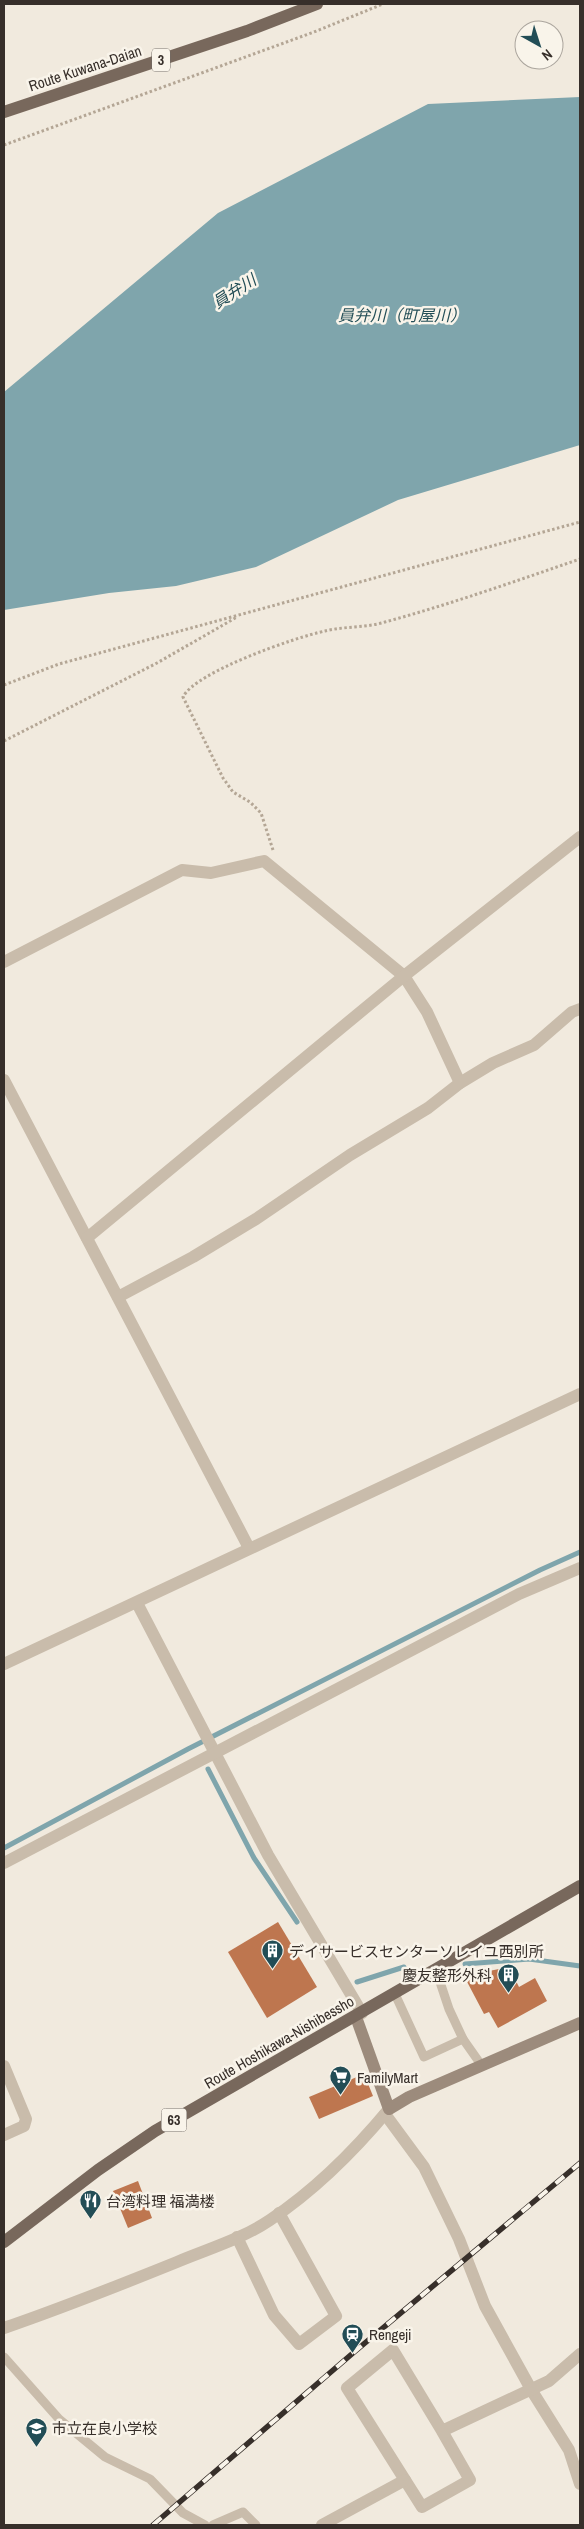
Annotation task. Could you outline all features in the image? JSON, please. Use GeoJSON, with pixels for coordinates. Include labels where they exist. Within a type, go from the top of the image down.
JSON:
{"type":"FeatureCollection","features":[{"type":"Feature","properties":{"kind":"main road","name":"Route Kuwana-Daian"},"geometry":{"type":"LineString","coordinates":[[4,112],[247,31],[304,6],[317,4]]}},
{"type":"Feature","properties":{"kind":"main road","name":"Route Hoshikawa-Nishibessho"},"geometry":{"type":"LineString","coordinates":[[4,2242],[98,2170],[155,2131],[580,1886]]}},
{"type":"Feature","properties":{"kind":"street"},"geometry":{"type":"LineString","coordinates":[[87,1238],[404,976],[580,838]]}},
{"type":"Feature","properties":{"kind":"street"},"geometry":{"type":"LineString","coordinates":[[4,962],[182,870],[210,873],[264,861],[404,976],[427,1012],[460,1082]]}},
{"type":"Feature","properties":{"kind":"street"},"geometry":{"type":"LineString","coordinates":[[118,1297],[193,1257],[256,1219],[350,1155],[428,1108],[460,1082],[534,1045],[572,1012],[580,1009]]}},
{"type":"Feature","properties":{"kind":"street"},"geometry":{"type":"LineString","coordinates":[[4,1080],[249,1548]]}},
{"type":"Feature","properties":{"kind":"street"},"geometry":{"type":"LineString","coordinates":[[4,1664],[580,1394]]}},
{"type":"Feature","properties":{"kind":"street"},"geometry":{"type":"LineString","coordinates":[[4,1862],[214,1751],[519,1594],[580,1568]]}},
{"type":"Feature","properties":{"kind":"street"},"geometry":{"type":"LineString","coordinates":[[137,1603],[268,1855],[359,2015],[387,2111],[424,2167],[459,2239],[485,2306],[532,2391],[575,2447],[580,2484]]}},
{"type":"Feature","properties":{"kind":"street"},"geometry":{"type":"LineString","coordinates":[[4,2328],[68,2306],[237,2237],[279,2213],[307,2192],[365,2138],[387,2111],[409,2097],[580,2023]]}},
{"type":"Feature","properties":{"kind":"street"},"geometry":{"type":"LineString","coordinates":[[4,2066],[26,2119],[24,2126],[4,2135]]}},
{"type":"Feature","properties":{"kind":"street"},"geometry":{"type":"LineString","coordinates":[[237,2237],[274,2315],[299,2344],[336,2316],[279,2213]]}},
{"type":"Feature","properties":{"kind":"street"},"geometry":{"type":"LineString","coordinates":[[393,2350],[442,2431],[470,2480],[422,2507],[347,2388],[393,2350]]}},
{"type":"Feature","properties":{"kind":"street"},"geometry":{"type":"LineString","coordinates":[[442,2431],[532,2391],[549,2381],[580,2354]]}},
{"type":"Feature","properties":{"kind":"street"},"geometry":{"type":"LineString","coordinates":[[322,2525],[405,2480]]}},
{"type":"Feature","properties":{"kind":"lane"},"geometry":{"type":"LineString","coordinates":[[436,1970],[448,2009],[463,2039],[482,2066]]}},
{"type":"Feature","properties":{"kind":"lane"},"geometry":{"type":"LineString","coordinates":[[395,1994],[424,2057],[463,2039]]}},
{"type":"Feature","properties":{"kind":"lane"},"geometry":{"type":"LineString","coordinates":[[4,2357],[67,2425],[106,2457],[150,2479],[182,2512],[205,2525]]}},
{"type":"Feature","properties":{"kind":"lane"},"geometry":{"type":"LineString","coordinates":[[213,2525],[243,2512],[256,2525]]}},
{"type":"Feature","properties":{"kind":"path"},"geometry":{"type":"LineString","coordinates":[[4,145],[314,32],[382,4]]}},
{"type":"Feature","properties":{"kind":"path"},"geometry":{"type":"LineString","coordinates":[[4,685],[59,664],[580,522]]}},
{"type":"Feature","properties":{"kind":"path"},"geometry":{"type":"LineString","coordinates":[[275,871],[274,853],[261,813],[250,802],[233,792],[223,778],[183,697],[186,689],[200,679],[276,646],[325,630],[383,623],[580,559]]}},
{"type":"Feature","properties":{"kind":"path"},"geometry":{"type":"LineString","coordinates":[[4,741],[157,663],[243,613]]}},
{"type":"Feature","properties":{"kind":"water","name":"員弁川（町屋川）"},"geometry":{"type":"Polygon","coordinates":[[[580,97],[580,445],[398,500],[256,567],[176,586],[109,593],[4,610],[4,392],[218,213],[428,104],[580,97]]]}},
{"type":"Feature","properties":{"kind":"building","name":"デイサービスセンターソレイユ西別所"},"geometry":{"type":"Polygon","coordinates":[[[278,1922],[317,1987],[267,2018],[228,1952],[278,1922]]]}},
{"type":"Feature","properties":{"kind":"building","name":"慶友整形外科"},"geometry":{"type":"Polygon","coordinates":[[[509,1967],[519,1987],[535,1978],[547,2001],[498,2028],[489,2012],[484,2014],[464,1976],[509,1967]]]}},
{"type":"Feature","properties":{"kind":"building","name":"FamilyMart"},"geometry":{"type":"Polygon","coordinates":[[[364,2074],[373,2096],[319,2119],[309,2097],[364,2074]]]}},
{"type":"Feature","properties":{"kind":"building"},"geometry":{"type":"Polygon","coordinates":[[[138,2181],[152,2218],[128,2228],[113,2191],[138,2181]]]}},
{"type":"Feature","properties":{"kind":"waterway"},"geometry":{"type":"LineString","coordinates":[[4,1848],[188,1749],[540,1570],[580,1552]]}},
{"type":"Feature","properties":{"kind":"waterway"},"geometry":{"type":"LineString","coordinates":[[208,1769],[254,1858],[297,1922]]}},
{"type":"Feature","properties":{"kind":"waterway"},"geometry":{"type":"LineString","coordinates":[[465,1964],[529,1959],[580,1966]]}},
{"type":"Feature","properties":{"kind":"waterway"},"geometry":{"type":"LineString","coordinates":[[357,1982],[404,1967]]}},
{"type":"Feature","properties":{"kind":"railway"},"geometry":{"type":"LineString","coordinates":[[153,2525],[353,2353],[580,2163]]}},
{"type":"Feature","properties":{"kind":"place","name":"デイサービスセンターソレイユ西別所"},"geometry":{"type":"Point","coordinates":[273,1970]}},
{"type":"Feature","properties":{"kind":"place","name":"慶友整形外科"},"geometry":{"type":"Point","coordinates":[508,1994]}},
{"type":"Feature","properties":{"kind":"place","name":"FamilyMart"},"geometry":{"type":"Point","coordinates":[341,2096]}},
{"type":"Feature","properties":{"kind":"place","name":"台湾料理 福満楼"},"geometry":{"type":"Point","coordinates":[90,2220]}},
{"type":"Feature","properties":{"kind":"place","name":"Rengeji"},"geometry":{"type":"Point","coordinates":[353,2353]}},
{"type":"Feature","properties":{"kind":"place","name":"市立在良小学校"},"geometry":{"type":"Point","coordinates":[36,2447]}},
{"type":"Feature","properties":{"kind":"water label","name":"員弁川"},"geometry":{"type":"Point","coordinates":[234,291]}}]}
